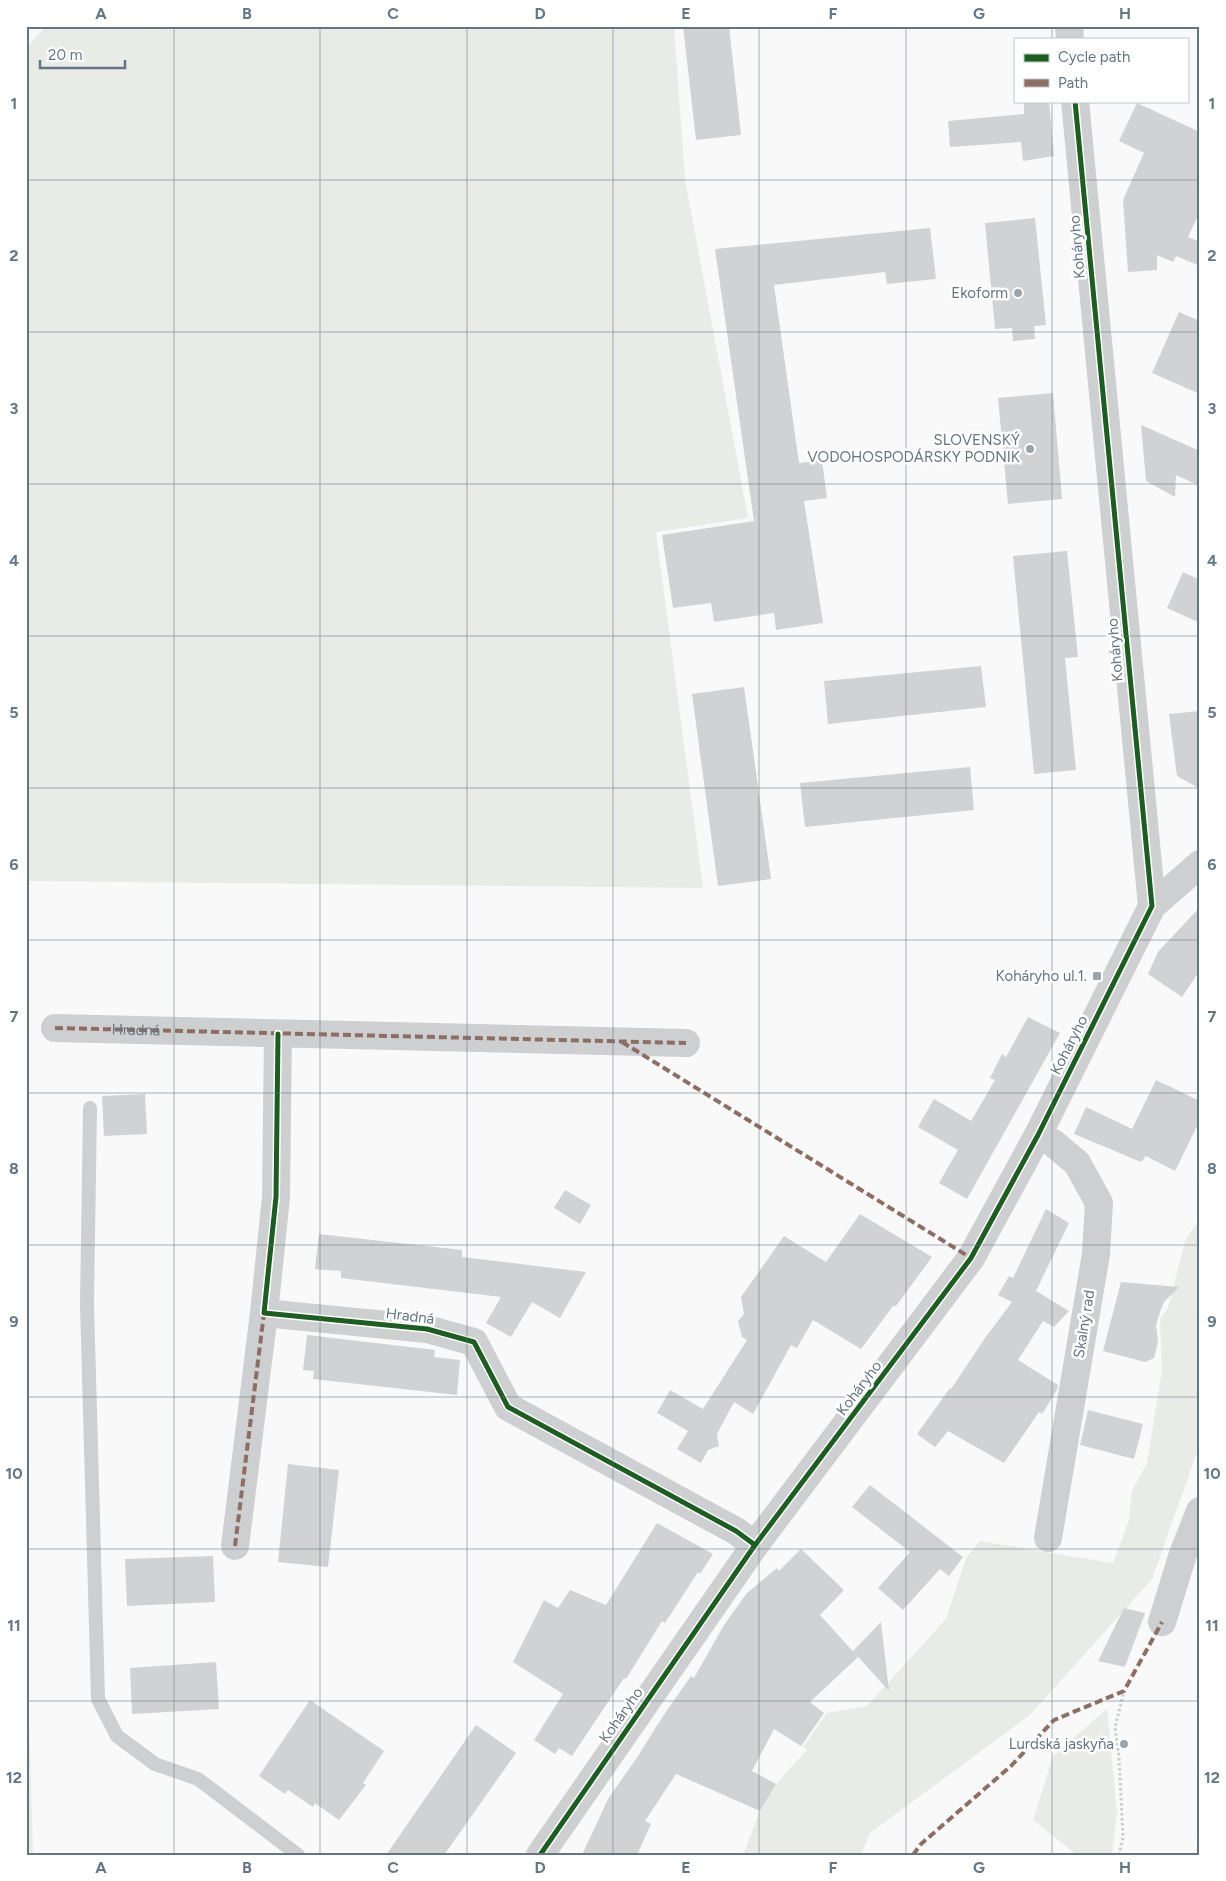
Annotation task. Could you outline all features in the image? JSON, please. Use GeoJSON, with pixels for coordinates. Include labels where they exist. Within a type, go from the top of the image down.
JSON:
{"type":"FeatureCollection","features":[{"type":"Feature","properties":{"kind":"street","name":"Koháryho"},"geometry":{"type":"LineString","coordinates":[[540,1855],[755,1545],[971,1258],[1038,1135],[1152,906],[1075,102]]}},
{"type":"Feature","properties":{"kind":"street"},"geometry":{"type":"LineString","coordinates":[[1152,906],[1200,864]]}},
{"type":"Feature","properties":{"kind":"street","name":"Hradná"},"geometry":{"type":"LineString","coordinates":[[55,1028],[686,1043]]}},
{"type":"Feature","properties":{"kind":"street"},"geometry":{"type":"LineString","coordinates":[[235,1546],[264,1313],[276,1196],[278,1034]]}},
{"type":"Feature","properties":{"kind":"street","name":"Skalný rad"},"geometry":{"type":"LineString","coordinates":[[1038,1135],[1053,1143],[1077,1163],[1099,1203],[1096,1254],[1048,1538]]}},
{"type":"Feature","properties":{"kind":"street","name":"Hradná"},"geometry":{"type":"LineString","coordinates":[[264,1313],[427,1329],[474,1342],[508,1407],[736,1531],[755,1545]]}},
{"type":"Feature","properties":{"kind":"street"},"geometry":{"type":"LineString","coordinates":[[1162,1622],[1183,1554],[1200,1510]]}},
{"type":"Feature","properties":{"kind":"lane"},"geometry":{"type":"LineString","coordinates":[[90,1108],[86,1304],[98,1699],[116,1736],[155,1764],[198,1779],[298,1855]]}},
{"type":"Feature","properties":{"kind":"path"},"geometry":{"type":"LineString","coordinates":[[1119,1855],[1123,1837],[1119,1757],[1115,1728],[1124,1691]]}},
{"type":"Feature","properties":{"kind":"shaded area"},"geometry":{"type":"Polygon","coordinates":[[[46,26],[674,26],[685,179],[748,518],[656,532],[703,888],[26,881],[26,48],[46,26]]]}},
{"type":"Feature","properties":{"kind":"shaded area"},"geometry":{"type":"Polygon","coordinates":[[[1200,1219],[1200,1444],[1152,1579],[1030,1715],[870,1833],[861,1855],[743,1855],[760,1811],[776,1784],[807,1750],[803,1747],[827,1713],[867,1706],[946,1619],[966,1558],[980,1541],[1113,1563],[1129,1520],[1132,1491],[1147,1463],[1162,1371],[1160,1319],[1168,1308],[1186,1238],[1200,1219]]]}},
{"type":"Feature","properties":{"kind":"shaded area"},"geometry":{"type":"Polygon","coordinates":[[[26,1611],[33,1855],[26,1855],[26,1611]]]}},
{"type":"Feature","properties":{"kind":"shaded area"},"geometry":{"type":"Polygon","coordinates":[[[1107,1709],[1117,1812],[1112,1855],[1077,1855],[1033,1820],[1053,1756],[1107,1709]]]}},
{"type":"Feature","properties":{"kind":"building"},"geometry":{"type":"Polygon","coordinates":[[[683,26],[729,26],[741,135],[696,140],[683,26]]]}},
{"type":"Feature","properties":{"kind":"building"},"geometry":{"type":"Polygon","coordinates":[[[1024,102],[1049,102],[1054,156],[1023,161],[1021,142],[950,147],[948,121],[1024,114],[1024,102]]]}},
{"type":"Feature","properties":{"kind":"building"},"geometry":{"type":"Polygon","coordinates":[[[1137,103],[1200,132],[1200,211],[1188,237],[1200,242],[1200,266],[1176,256],[1173,262],[1157,255],[1157,270],[1128,272],[1123,200],[1144,153],[1119,141],[1137,103]]]}},
{"type":"Feature","properties":{"kind":"building","name":"Ekoform"},"geometry":{"type":"Polygon","coordinates":[[[1035,218],[1046,325],[1034,326],[1035,339],[1013,341],[1012,328],[995,329],[985,223],[1035,218]]]}},
{"type":"Feature","properties":{"kind":"building"},"geometry":{"type":"Polygon","coordinates":[[[930,228],[936,279],[887,284],[885,272],[774,285],[799,463],[822,460],[827,498],[804,501],[823,623],[776,630],[774,613],[714,622],[711,603],[673,608],[662,535],[754,521],[715,249],[930,228]]]}},
{"type":"Feature","properties":{"kind":"building"},"geometry":{"type":"Polygon","coordinates":[[[1179,312],[1200,321],[1200,394],[1152,373],[1179,312]]]}},
{"type":"Feature","properties":{"kind":"building","name":"SLOVENSKÝ VODOHOSPODÁRSKY PODNIK"},"geometry":{"type":"Polygon","coordinates":[[[1053,393],[1062,499],[1008,504],[998,398],[1053,393]]]}},
{"type":"Feature","properties":{"kind":"building"},"geometry":{"type":"Polygon","coordinates":[[[1141,425],[1200,451],[1200,486],[1176,475],[1175,497],[1146,481],[1141,425]]]}},
{"type":"Feature","properties":{"kind":"building"},"geometry":{"type":"Polygon","coordinates":[[[1067,551],[1078,657],[1065,658],[1076,770],[1034,774],[1013,556],[1067,551]]]}},
{"type":"Feature","properties":{"kind":"building"},"geometry":{"type":"Polygon","coordinates":[[[1183,572],[1200,580],[1200,623],[1167,608],[1183,572]]]}},
{"type":"Feature","properties":{"kind":"building"},"geometry":{"type":"Polygon","coordinates":[[[981,666],[986,707],[828,724],[824,681],[981,666]]]}},
{"type":"Feature","properties":{"kind":"building"},"geometry":{"type":"Polygon","coordinates":[[[744,687],[771,879],[718,886],[692,694],[744,687]]]}},
{"type":"Feature","properties":{"kind":"building"},"geometry":{"type":"Polygon","coordinates":[[[1200,711],[1200,789],[1177,776],[1169,714],[1200,711]]]}},
{"type":"Feature","properties":{"kind":"building"},"geometry":{"type":"Polygon","coordinates":[[[970,767],[974,810],[805,827],[800,783],[970,767]]]}},
{"type":"Feature","properties":{"kind":"building"},"geometry":{"type":"Polygon","coordinates":[[[1200,907],[1200,970],[1182,997],[1148,974],[1158,952],[1200,907]]]}},
{"type":"Feature","properties":{"kind":"building"},"geometry":{"type":"Polygon","coordinates":[[[1028,1017],[1060,1033],[967,1199],[939,1183],[958,1150],[918,1127],[934,1099],[971,1121],[995,1080],[990,1078],[1002,1054],[1006,1057],[1028,1017]]]}},
{"type":"Feature","properties":{"kind":"building"},"geometry":{"type":"Polygon","coordinates":[[[1156,1080],[1200,1101],[1200,1120],[1175,1171],[1146,1156],[1141,1162],[1074,1134],[1086,1107],[1132,1129],[1156,1080]]]}},
{"type":"Feature","properties":{"kind":"building"},"geometry":{"type":"Polygon","coordinates":[[[145,1094],[147,1134],[104,1136],[102,1096],[145,1094]]]}},
{"type":"Feature","properties":{"kind":"building"},"geometry":{"type":"Polygon","coordinates":[[[565,1190],[591,1205],[580,1224],[554,1208],[565,1190]]]}},
{"type":"Feature","properties":{"kind":"building"},"geometry":{"type":"Polygon","coordinates":[[[1046,1209],[1069,1223],[1036,1291],[1069,1311],[1054,1327],[1043,1321],[1018,1360],[1058,1385],[1057,1390],[1042,1414],[1039,1412],[1004,1463],[948,1431],[935,1447],[917,1434],[1012,1302],[998,1295],[1009,1276],[1013,1278],[1046,1209]]]}},
{"type":"Feature","properties":{"kind":"building"},"geometry":{"type":"Polygon","coordinates":[[[860,1214],[932,1257],[896,1306],[893,1306],[861,1349],[813,1320],[797,1348],[791,1345],[753,1414],[734,1402],[717,1434],[719,1446],[708,1450],[701,1463],[677,1449],[688,1431],[657,1413],[670,1390],[703,1409],[747,1340],[742,1337],[738,1321],[744,1314],[741,1297],[784,1236],[826,1262],[860,1214]]]}},
{"type":"Feature","properties":{"kind":"building"},"geometry":{"type":"Polygon","coordinates":[[[319,1234],[462,1250],[462,1257],[586,1272],[560,1318],[532,1302],[511,1337],[486,1323],[501,1297],[341,1278],[341,1271],[315,1269],[319,1234]]]}},
{"type":"Feature","properties":{"kind":"building"},"geometry":{"type":"Polygon","coordinates":[[[1121,1282],[1179,1287],[1164,1302],[1156,1325],[1158,1342],[1154,1358],[1145,1362],[1103,1351],[1121,1282]]]}},
{"type":"Feature","properties":{"kind":"building"},"geometry":{"type":"Polygon","coordinates":[[[307,1335],[435,1350],[434,1357],[460,1360],[457,1395],[313,1379],[314,1371],[303,1370],[307,1335]]]}},
{"type":"Feature","properties":{"kind":"building"},"geometry":{"type":"Polygon","coordinates":[[[1088,1410],[1143,1424],[1134,1459],[1080,1445],[1088,1410]]]}},
{"type":"Feature","properties":{"kind":"building"},"geometry":{"type":"Polygon","coordinates":[[[288,1464],[339,1470],[328,1567],[278,1562],[288,1464]]]}},
{"type":"Feature","properties":{"kind":"building"},"geometry":{"type":"Polygon","coordinates":[[[870,1485],[963,1557],[949,1576],[940,1569],[903,1610],[878,1588],[910,1552],[852,1507],[870,1485]]]}},
{"type":"Feature","properties":{"kind":"building"},"geometry":{"type":"Polygon","coordinates":[[[657,1523],[713,1554],[700,1574],[698,1572],[665,1623],[662,1621],[626,1679],[624,1678],[572,1756],[559,1748],[555,1754],[534,1740],[563,1694],[513,1662],[544,1600],[558,1608],[570,1590],[606,1605],[657,1523]]]}},
{"type":"Feature","properties":{"kind":"building"},"geometry":{"type":"Polygon","coordinates":[[[801,1549],[844,1590],[820,1615],[858,1657],[810,1702],[824,1713],[801,1746],[774,1729],[752,1771],[776,1784],[760,1811],[676,1774],[645,1821],[651,1824],[637,1855],[582,1855],[608,1799],[691,1676],[694,1678],[724,1625],[747,1593],[777,1568],[779,1571],[801,1549]]]}},
{"type":"Feature","properties":{"kind":"building"},"geometry":{"type":"Polygon","coordinates":[[[213,1556],[215,1602],[127,1606],[125,1559],[213,1556]]]}},
{"type":"Feature","properties":{"kind":"building"},"geometry":{"type":"Polygon","coordinates":[[[1124,1608],[1145,1613],[1125,1667],[1098,1661],[1124,1608]]]}},
{"type":"Feature","properties":{"kind":"building"},"geometry":{"type":"Polygon","coordinates":[[[881,1622],[889,1691],[853,1651],[881,1622]]]}},
{"type":"Feature","properties":{"kind":"building"},"geometry":{"type":"Polygon","coordinates":[[[216,1662],[219,1709],[132,1714],[130,1668],[216,1662]]]}},
{"type":"Feature","properties":{"kind":"building"},"geometry":{"type":"Polygon","coordinates":[[[310,1700],[384,1751],[363,1783],[366,1785],[339,1820],[315,1803],[313,1807],[288,1790],[285,1794],[259,1776],[310,1700]]]}},
{"type":"Feature","properties":{"kind":"building"},"geometry":{"type":"Polygon","coordinates":[[[476,1725],[516,1753],[444,1855],[386,1855],[476,1725]]]}},
{"type":"Feature","properties":{"kind":"marked path"},"geometry":{"type":"LineString","coordinates":[[55,1028],[686,1043]]}},
{"type":"Feature","properties":{"kind":"marked path"},"geometry":{"type":"LineString","coordinates":[[622,1042],[971,1258]]}},
{"type":"Feature","properties":{"kind":"marked path"},"geometry":{"type":"LineString","coordinates":[[235,1546],[264,1313]]}},
{"type":"Feature","properties":{"kind":"marked path"},"geometry":{"type":"LineString","coordinates":[[913,1855],[921,1844],[1011,1766],[1054,1720],[1124,1691],[1162,1622]]}},
{"type":"Feature","properties":{"kind":"cycle path"},"geometry":{"type":"LineString","coordinates":[[540,1855],[755,1545],[971,1258],[1038,1135],[1152,906],[1075,102]]}},
{"type":"Feature","properties":{"kind":"cycle path"},"geometry":{"type":"LineString","coordinates":[[278,1034],[276,1197],[264,1313],[427,1329],[474,1342],[508,1407],[736,1531],[755,1545]]}},
{"type":"Feature","properties":{"kind":"place","name":"Ekoform"},"geometry":{"type":"Point","coordinates":[1018,293]}},
{"type":"Feature","properties":{"kind":"place","name":"SLOVENSKÝ VODOHOSPODÁRSKY PODNIK"},"geometry":{"type":"Point","coordinates":[1030,449]}},
{"type":"Feature","properties":{"kind":"place","name":"Koháryho ul.1."},"geometry":{"type":"Point","coordinates":[1097,976]}},
{"type":"Feature","properties":{"kind":"place","name":"Lurdská jaskyňa"},"geometry":{"type":"Point","coordinates":[1124,1744]}}]}
